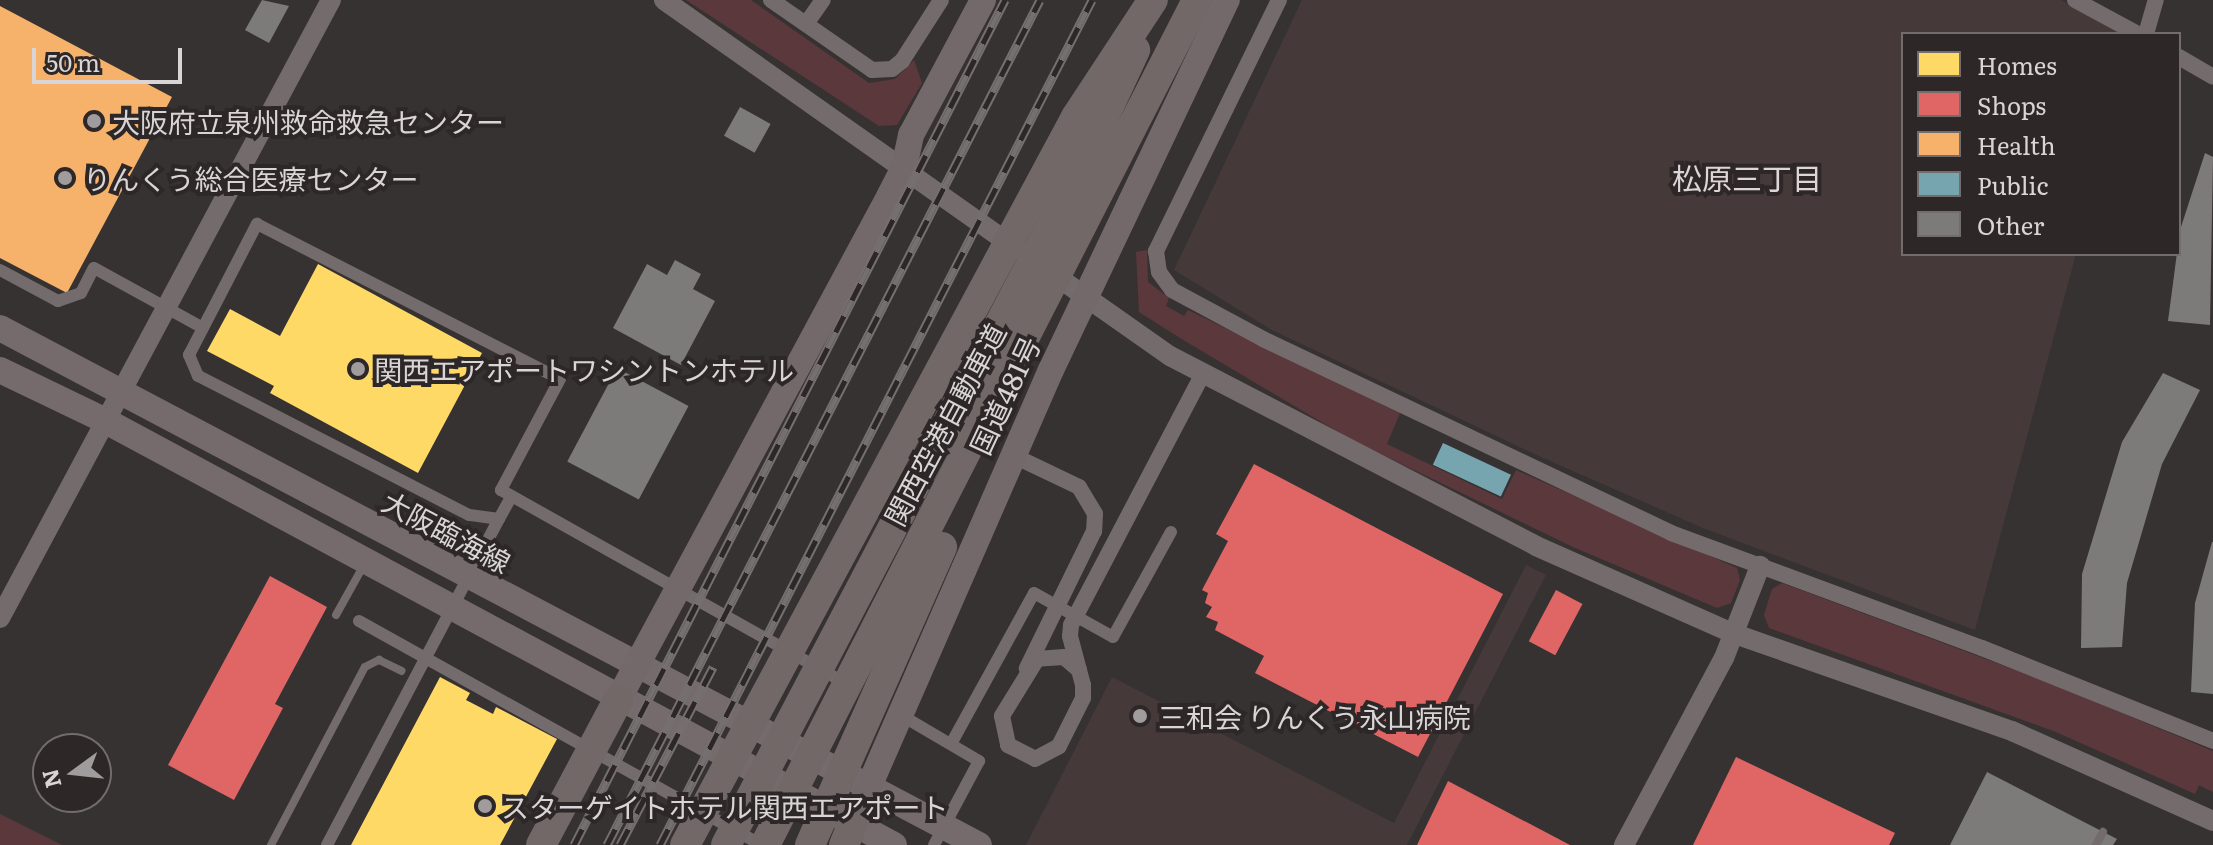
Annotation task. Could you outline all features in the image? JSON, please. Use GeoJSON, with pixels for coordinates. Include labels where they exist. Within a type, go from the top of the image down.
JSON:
{"type":"FeatureCollection","features":[{"type":"Feature","properties":{"kind":"highway"},"geometry":{"type":"LineString","coordinates":[[541,845],[904,168],[911,135],[983,0]]}},
{"type":"Feature","properties":{"kind":"highway"},"geometry":{"type":"LineString","coordinates":[[685,845],[1076,117],[1155,0]]}},
{"type":"Feature","properties":{"kind":"highway","name":"関西空港自動車道"},"geometry":{"type":"LineString","coordinates":[[726,845],[1072,186],[1155,0]]}},
{"type":"Feature","properties":{"kind":"highway","name":"関西空港自動車道"},"geometry":{"type":"LineString","coordinates":[[764,845],[1127,146],[1197,0]]}},
{"type":"Feature","properties":{"kind":"highway","name":"国道481号"},"geometry":{"type":"LineString","coordinates":[[848,834],[867,783],[1012,455],[1227,0]]}},
{"type":"Feature","properties":{"kind":"highway"},"geometry":{"type":"LineString","coordinates":[[810,845],[936,560],[1078,268],[1127,146]]}},
{"type":"Feature","properties":{"kind":"main road","name":"大阪臨海線"},"geometry":{"type":"LineString","coordinates":[[0,328],[635,667],[867,783],[979,845]]}},
{"type":"Feature","properties":{"kind":"main road"},"geometry":{"type":"LineString","coordinates":[[0,370],[104,420],[618,700],[848,834],[894,845]]}},
{"type":"Feature","properties":{"kind":"street"},"geometry":{"type":"LineString","coordinates":[[0,618],[331,0]]}},
{"type":"Feature","properties":{"kind":"street"},"geometry":{"type":"LineString","coordinates":[[664,0],[1085,297],[1203,374],[1536,546],[1735,634],[2012,731],[2213,821]]}},
{"type":"Feature","properties":{"kind":"street"},"geometry":{"type":"LineString","coordinates":[[771,0],[872,70],[892,69],[917,43],[941,0]]}},
{"type":"Feature","properties":{"kind":"street"},"geometry":{"type":"LineString","coordinates":[[806,24],[823,0]]}},
{"type":"Feature","properties":{"kind":"street"},"geometry":{"type":"LineString","coordinates":[[969,26],[976,0]]}},
{"type":"Feature","properties":{"kind":"street"},"geometry":{"type":"LineString","coordinates":[[1253,60],[1269,0]]}},
{"type":"Feature","properties":{"kind":"street"},"geometry":{"type":"LineString","coordinates":[[1279,0],[1253,60],[1156,251],[1159,272],[1172,290],[1263,339],[1657,526],[2213,741]]}},
{"type":"Feature","properties":{"kind":"street"},"geometry":{"type":"LineString","coordinates":[[2075,0],[2134,32]]}},
{"type":"Feature","properties":{"kind":"street"},"geometry":{"type":"LineString","coordinates":[[2147,32],[2156,0]]}},
{"type":"Feature","properties":{"kind":"street"},"geometry":{"type":"LineString","coordinates":[[2181,58],[2213,77]]}},
{"type":"Feature","properties":{"kind":"street"},"geometry":{"type":"LineString","coordinates":[[499,519],[469,515],[198,376],[189,355],[257,224],[560,379],[501,490],[510,499],[979,761],[934,845]]}},
{"type":"Feature","properties":{"kind":"street"},"geometry":{"type":"LineString","coordinates":[[0,270],[58,301],[81,293],[94,268],[203,328]]}},
{"type":"Feature","properties":{"kind":"street"},"geometry":{"type":"LineString","coordinates":[[1012,455],[1079,487],[1095,514],[1094,531],[1002,716],[1001,731],[1008,745],[1035,759],[1059,746],[1083,698],[1071,625],[1203,374]]}},
{"type":"Feature","properties":{"kind":"street"},"geometry":{"type":"LineString","coordinates":[[327,845],[510,499]]}},
{"type":"Feature","properties":{"kind":"street"},"geometry":{"type":"LineString","coordinates":[[951,744],[1034,593],[1113,637],[1171,532]]}},
{"type":"Feature","properties":{"kind":"street"},"geometry":{"type":"LineString","coordinates":[[1624,845],[1735,634],[1760,566]]}},
{"type":"Feature","properties":{"kind":"street"},"geometry":{"type":"LineString","coordinates":[[359,621],[764,845]]}},
{"type":"Feature","properties":{"kind":"street"},"geometry":{"type":"LineString","coordinates":[[1025,673],[1037,659],[1049,656],[1064,657],[1079,670]]}},
{"type":"Feature","properties":{"kind":"lane"},"geometry":{"type":"LineString","coordinates":[[336,615],[365,562]]}},
{"type":"Feature","properties":{"kind":"lane"},"geometry":{"type":"LineString","coordinates":[[271,845],[365,667],[379,660],[402,671]]}},
{"type":"Feature","properties":{"kind":"lane"},"geometry":{"type":"LineString","coordinates":[[2096,845],[2103,832]]}},
{"type":"Feature","properties":{"kind":"shaded area"},"geometry":{"type":"Polygon","coordinates":[[[686,0],[751,0],[869,83],[895,79],[914,60],[922,83],[897,125],[879,126],[686,0]]]}},
{"type":"Feature","properties":{"kind":"shaded area"},"geometry":{"type":"Polygon","coordinates":[[[1302,0],[2061,0],[2119,32],[1901,32],[1901,256],[2075,256],[1975,630],[1703,528],[1541,457],[1272,330],[1174,270],[1302,0]]]}},
{"type":"Feature","properties":{"kind":"shaded area"},"geometry":{"type":"Polygon","coordinates":[[[1147,250],[1148,282],[1169,298],[1166,306],[1184,316],[1188,310],[1400,413],[1387,444],[1502,499],[1516,470],[1737,568],[1740,580],[1731,603],[1717,608],[1573,547],[1350,439],[1180,338],[1139,312],[1136,252],[1147,250]]]}},
{"type":"Feature","properties":{"kind":"shaded area","name":"三和会 りんくう永山病院"},"geometry":{"type":"Polygon","coordinates":[[[1526,565],[1546,575],[1407,845],[1026,845],[1112,677],[1394,823],[1526,565]]]}},
{"type":"Feature","properties":{"kind":"shaded area"},"geometry":{"type":"Polygon","coordinates":[[[1782,583],[2050,683],[2213,751],[2213,792],[2199,785],[2195,794],[2056,732],[1769,628],[1764,615],[1772,589],[1782,583]]]}},
{"type":"Feature","properties":{"kind":"shaded area"},"geometry":{"type":"Polygon","coordinates":[[[0,814],[62,845],[0,845],[0,814]]]}},
{"type":"Feature","properties":{"kind":"building: Homes","name":"関西エアポートワシントンホテル"},"geometry":{"type":"Polygon","coordinates":[[[318,264],[482,353],[418,473],[270,393],[274,386],[207,351],[230,309],[280,336],[318,264]]]}},
{"type":"Feature","properties":{"kind":"building: Homes"},"geometry":{"type":"Polygon","coordinates":[[[440,677],[470,693],[466,700],[493,714],[496,707],[557,739],[500,845],[351,845],[440,677]]]}},
{"type":"Feature","properties":{"kind":"building: Shops"},"geometry":{"type":"Polygon","coordinates":[[[1254,464],[1503,594],[1418,757],[1255,673],[1264,656],[1215,630],[1218,622],[1206,617],[1212,607],[1205,603],[1208,593],[1202,590],[1228,541],[1216,534],[1254,464]]]}},
{"type":"Feature","properties":{"kind":"building: Shops"},"geometry":{"type":"Polygon","coordinates":[[[270,576],[327,607],[275,704],[283,708],[234,800],[168,765],[270,576]]]}},
{"type":"Feature","properties":{"kind":"building: Shops"},"geometry":{"type":"Polygon","coordinates":[[[1556,590],[1582,604],[1555,655],[1529,641],[1556,590]]]}},
{"type":"Feature","properties":{"kind":"building: Shops"},"geometry":{"type":"Polygon","coordinates":[[[1736,757],[1895,833],[1889,845],[1693,845],[1736,757]]]}},
{"type":"Feature","properties":{"kind":"building: Shops"},"geometry":{"type":"Polygon","coordinates":[[[1448,781],[1570,845],[1417,845],[1448,781]]]}},
{"type":"Feature","properties":{"kind":"building: Health","name":"りんくう総合医療センター"},"geometry":{"type":"Polygon","coordinates":[[[0,6],[172,97],[67,293],[0,258],[0,6]]]}},
{"type":"Feature","properties":{"kind":"building: Public"},"geometry":{"type":"Polygon","coordinates":[[[1443,443],[1511,475],[1501,496],[1433,465],[1443,443]]]}},
{"type":"Feature","properties":{"kind":"building: Other"},"geometry":{"type":"Polygon","coordinates":[[[262,0],[289,6],[269,43],[245,30],[262,0]]]}},
{"type":"Feature","properties":{"kind":"building: Other"},"geometry":{"type":"Polygon","coordinates":[[[740,107],[771,124],[755,153],[724,136],[740,107]]]}},
{"type":"Feature","properties":{"kind":"building: Other"},"geometry":{"type":"Polygon","coordinates":[[[2205,153],[2213,157],[2210,325],[2168,321],[2177,256],[2181,256],[2181,227],[2205,153]]]}},
{"type":"Feature","properties":{"kind":"building: Other"},"geometry":{"type":"Polygon","coordinates":[[[675,260],[701,274],[693,289],[715,301],[681,365],[613,328],[647,264],[667,275],[675,260]]]}},
{"type":"Feature","properties":{"kind":"building: Other"},"geometry":{"type":"Polygon","coordinates":[[[617,368],[689,406],[639,500],[567,462],[617,368]]]}},
{"type":"Feature","properties":{"kind":"building: Other"},"geometry":{"type":"Polygon","coordinates":[[[2163,373],[2200,390],[2162,464],[2127,583],[2122,647],[2081,648],[2082,574],[2122,442],[2163,373]]]}},
{"type":"Feature","properties":{"kind":"building: Other"},"geometry":{"type":"Polygon","coordinates":[[[2212,542],[2213,694],[2191,692],[2195,603],[2212,542]]]}},
{"type":"Feature","properties":{"kind":"building: Other"},"geometry":{"type":"Polygon","coordinates":[[[1987,772],[2117,839],[2113,845],[1950,845],[1987,772]]]}},
{"type":"Feature","properties":{"kind":"railway"},"geometry":{"type":"LineString","coordinates":[[574,845],[1005,0]]}},
{"type":"Feature","properties":{"kind":"railway"},"geometry":{"type":"LineString","coordinates":[[607,845],[1040,0]]}},
{"type":"Feature","properties":{"kind":"railway"},"geometry":{"type":"LineString","coordinates":[[660,845],[1092,0]]}},
{"type":"Feature","properties":{"kind":"railway"},"geometry":{"type":"LineString","coordinates":[[620,845],[713,667]]}},
{"type":"Feature","properties":{"kind":"place","name":"大阪府立泉州救命救急センター"},"geometry":{"type":"Point","coordinates":[94,121]}},
{"type":"Feature","properties":{"kind":"place","name":"りんくう総合医療センター"},"geometry":{"type":"Point","coordinates":[65,178]}},
{"type":"Feature","properties":{"kind":"place","name":"関西エアポートワシントンホテル"},"geometry":{"type":"Point","coordinates":[358,369]}},
{"type":"Feature","properties":{"kind":"place","name":"三和会 りんくう永山病院"},"geometry":{"type":"Point","coordinates":[1140,716]}},
{"type":"Feature","properties":{"kind":"place","name":"スターゲイトホテル関西エアポート"},"geometry":{"type":"Point","coordinates":[485,806]}},
{"type":"Feature","properties":{"kind":"district","name":"松原三丁目"},"geometry":{"type":"Point","coordinates":[1747,177]}}]}
